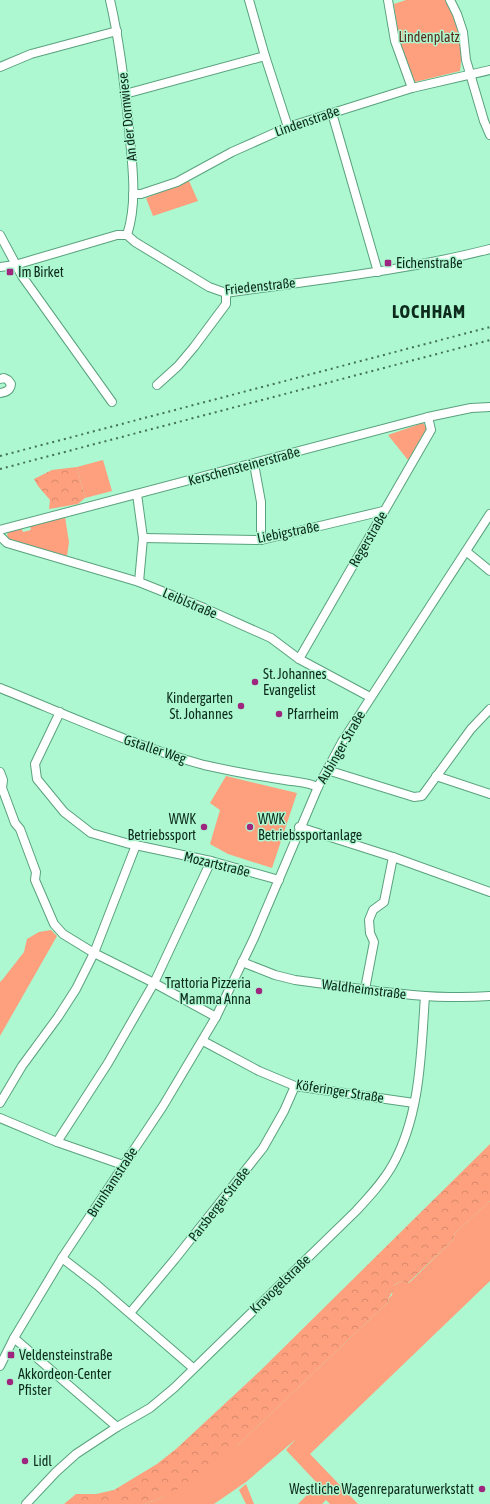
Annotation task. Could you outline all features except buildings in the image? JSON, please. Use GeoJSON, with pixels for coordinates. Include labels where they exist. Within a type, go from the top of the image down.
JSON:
{"type":"FeatureCollection","features":[{"type":"Feature","properties":{"kind":"street","name":"An der Dornwiese"},"geometry":{"type":"LineString","coordinates":[[110,0],[117,31],[131,156],[133,194],[130,225],[127,235]]}},
{"type":"Feature","properties":{"kind":"street"},"geometry":{"type":"LineString","coordinates":[[249,0],[288,127]]}},
{"type":"Feature","properties":{"kind":"street"},"geometry":{"type":"LineString","coordinates":[[390,0],[395,42],[412,88]]}},
{"type":"Feature","properties":{"kind":"street"},"geometry":{"type":"LineString","coordinates":[[450,0],[457,14],[463,32],[466,60],[484,121],[490,135]]}},
{"type":"Feature","properties":{"kind":"street"},"geometry":{"type":"LineString","coordinates":[[0,67],[31,54],[117,31]]}},
{"type":"Feature","properties":{"kind":"street"},"geometry":{"type":"LineString","coordinates":[[125,94],[265,56]]}},
{"type":"Feature","properties":{"kind":"street","name":"Lindenstraße"},"geometry":{"type":"LineString","coordinates":[[133,194],[141,194],[177,182],[232,152],[288,127],[412,88],[490,70]]}},
{"type":"Feature","properties":{"kind":"street"},"geometry":{"type":"LineString","coordinates":[[332,113],[378,272]]}},
{"type":"Feature","properties":{"kind":"street"},"geometry":{"type":"LineString","coordinates":[[0,235],[15,265],[112,402]]}},
{"type":"Feature","properties":{"kind":"street"},"geometry":{"type":"LineString","coordinates":[[0,267],[15,265],[117,235],[127,235]]}},
{"type":"Feature","properties":{"kind":"street","name":"Friedenstraße"},"geometry":{"type":"LineString","coordinates":[[127,235],[135,242],[208,287],[226,293],[378,272],[446,260],[490,249]]}},
{"type":"Feature","properties":{"kind":"street"},"geometry":{"type":"LineString","coordinates":[[156,385],[178,366],[194,347],[226,304],[226,293]]}},
{"type":"Feature","properties":{"kind":"street"},"geometry":{"type":"LineString","coordinates":[[0,379],[4,378],[11,384],[7,392],[0,393]]}},
{"type":"Feature","properties":{"kind":"street","name":"Kerschensteinerstraße"},"geometry":{"type":"LineString","coordinates":[[0,530],[428,417],[471,408],[490,407]]}},
{"type":"Feature","properties":{"kind":"street","name":"Regerstraße"},"geometry":{"type":"LineString","coordinates":[[299,659],[430,430],[428,417]]}},
{"type":"Feature","properties":{"kind":"street"},"geometry":{"type":"LineString","coordinates":[[254,464],[261,502],[261,540]]}},
{"type":"Feature","properties":{"kind":"street"},"geometry":{"type":"LineString","coordinates":[[136,494],[143,538],[139,582]]}},
{"type":"Feature","properties":{"kind":"street","name":"Liebigstraße"},"geometry":{"type":"LineString","coordinates":[[143,538],[261,540],[383,512]]}},
{"type":"Feature","properties":{"kind":"street","name":"Aubinger Straße"},"geometry":{"type":"LineString","coordinates":[[225,998],[254,938],[318,787],[342,742],[467,552],[490,514]]}},
{"type":"Feature","properties":{"kind":"street","name":"Leiblstraße"},"geometry":{"type":"LineString","coordinates":[[0,536],[7,543],[139,582],[271,638],[299,659],[370,698]]}},
{"type":"Feature","properties":{"kind":"street"},"geometry":{"type":"LineString","coordinates":[[467,552],[490,571]]}},
{"type":"Feature","properties":{"kind":"street","name":"Gstaller Weg"},"geometry":{"type":"LineString","coordinates":[[0,688],[149,748],[205,765],[309,783],[318,787]]}},
{"type":"Feature","properties":{"kind":"street"},"geometry":{"type":"LineString","coordinates":[[327,770],[414,797],[422,796],[471,729],[490,708]]}},
{"type":"Feature","properties":{"kind":"street","name":"Mozartstraße"},"geometry":{"type":"LineString","coordinates":[[60,712],[35,764],[37,779],[64,812],[91,833],[126,843],[211,861],[279,880]]}},
{"type":"Feature","properties":{"kind":"street"},"geometry":{"type":"LineString","coordinates":[[0,772],[3,780],[2,788],[15,823],[20,829],[36,872],[35,880],[54,924],[63,934],[94,953],[154,983],[216,1017]]}},
{"type":"Feature","properties":{"kind":"street"},"geometry":{"type":"LineString","coordinates":[[436,776],[490,794]]}},
{"type":"Feature","properties":{"kind":"street"},"geometry":{"type":"LineString","coordinates":[[300,828],[393,857],[490,892]]}},
{"type":"Feature","properties":{"kind":"street"},"geometry":{"type":"LineString","coordinates":[[0,1102],[22,1066],[58,1018],[76,989],[94,953],[136,845]]}},
{"type":"Feature","properties":{"kind":"street"},"geometry":{"type":"LineString","coordinates":[[365,989],[374,942],[370,933],[369,920],[373,910],[384,902],[393,857]]}},
{"type":"Feature","properties":{"kind":"street"},"geometry":{"type":"LineString","coordinates":[[57,1142],[108,1063],[154,983],[211,861]]}},
{"type":"Feature","properties":{"kind":"street","name":"Waldheimstraße"},"geometry":{"type":"LineString","coordinates":[[242,962],[275,975],[295,980],[426,996],[490,996]]}},
{"type":"Feature","properties":{"kind":"street","name":"Kravogelstraße"},"geometry":{"type":"LineString","coordinates":[[26,1504],[76,1454],[117,1427],[150,1408],[174,1388],[376,1190],[392,1166],[400,1150],[414,1103],[426,996]]}},
{"type":"Feature","properties":{"kind":"street","name":"Brunhamstraße"},"geometry":{"type":"LineString","coordinates":[[0,1366],[14,1338],[62,1258],[163,1106],[203,1040],[225,998]]}},
{"type":"Feature","properties":{"kind":"street","name":"Köferinger Straße"},"geometry":{"type":"LineString","coordinates":[[203,1040],[259,1071],[296,1086],[414,1103]]}},
{"type":"Feature","properties":{"kind":"street","name":"Parsberger Straße"},"geometry":{"type":"LineString","coordinates":[[130,1313],[263,1148],[296,1086]]}},
{"type":"Feature","properties":{"kind":"street"},"geometry":{"type":"LineString","coordinates":[[0,1118],[57,1142],[123,1165]]}},
{"type":"Feature","properties":{"kind":"street"},"geometry":{"type":"LineString","coordinates":[[62,1258],[85,1275],[193,1368]]}},
{"type":"Feature","properties":{"kind":"street"},"geometry":{"type":"LineString","coordinates":[[14,1338],[117,1427]]}},
{"type":"Feature","properties":{"kind":"green space","name":"Lindenplatz"},"geometry":{"type":"Polygon","coordinates":[[[406,0],[446,0],[459,34],[461,52],[460,71],[415,82],[399,43],[394,4],[406,0]]]}},
{"type":"Feature","properties":{"kind":"green space"},"geometry":{"type":"Polygon","coordinates":[[[189,181],[198,201],[153,216],[146,198],[189,181]]]}},
{"type":"Feature","properties":{"kind":"green space"},"geometry":{"type":"Polygon","coordinates":[[[423,423],[427,428],[408,460],[388,435],[423,423]]]}},
{"type":"Feature","properties":{"kind":"green space"},"geometry":{"type":"Polygon","coordinates":[[[103,460],[112,491],[85,498],[77,467],[103,460]]]}},
{"type":"Feature","properties":{"kind":"green space"},"geometry":{"type":"Polygon","coordinates":[[[77,467],[85,498],[78,504],[49,509],[50,500],[34,479],[52,470],[77,467]]]}},
{"type":"Feature","properties":{"kind":"green space"},"geometry":{"type":"Polygon","coordinates":[[[65,517],[69,542],[67,556],[13,541],[8,538],[7,534],[21,527],[23,532],[31,530],[30,526],[65,517]]]}},
{"type":"Feature","properties":{"kind":"green space","name":"WWK Betriebssportanlage"},"geometry":{"type":"Polygon","coordinates":[[[226,776],[297,793],[272,868],[228,854],[210,844],[220,810],[210,803],[226,776]]]}},
{"type":"Feature","properties":{"kind":"green space"},"geometry":{"type":"Polygon","coordinates":[[[51,930],[57,936],[0,1036],[0,982],[24,952],[27,939],[39,932],[51,930]]]}},
{"type":"Feature","properties":{"kind":"green space"},"geometry":{"type":"Polygon","coordinates":[[[490,1144],[490,1201],[455,1233],[453,1240],[408,1283],[401,1281],[394,1285],[394,1289],[388,1299],[389,1301],[239,1444],[190,1483],[163,1497],[145,1504],[64,1504],[76,1494],[96,1494],[114,1490],[157,1464],[176,1449],[261,1370],[490,1144]]]}},
{"type":"Feature","properties":{"kind":"green space"},"geometry":{"type":"Polygon","coordinates":[[[490,1201],[490,1281],[310,1454],[358,1504],[330,1504],[326,1500],[322,1504],[298,1504],[318,1484],[286,1450],[296,1439],[246,1482],[214,1504],[145,1504],[163,1497],[239,1444],[389,1301],[388,1299],[392,1295],[393,1286],[401,1281],[409,1283],[453,1240],[455,1233],[490,1201]]]}},
{"type":"Feature","properties":{"kind":"green space"},"geometry":{"type":"Polygon","coordinates":[[[246,1484],[254,1504],[246,1504],[239,1490],[246,1484]]]}},
{"type":"Feature","properties":{"kind":"railway"},"geometry":{"type":"LineString","coordinates":[[0,456],[490,327]]}},
{"type":"Feature","properties":{"kind":"railway"},"geometry":{"type":"LineString","coordinates":[[0,469],[490,340]]}},
{"type":"Feature","properties":{"kind":"place","name":"Eichenstraße"},"geometry":{"type":"Point","coordinates":[388,263]}},
{"type":"Feature","properties":{"kind":"place","name":"Im Birket"},"geometry":{"type":"Point","coordinates":[10,272]}},
{"type":"Feature","properties":{"kind":"place","name":"St. Johannes Evangelist"},"geometry":{"type":"Point","coordinates":[255,682]}},
{"type":"Feature","properties":{"kind":"place","name":"Kindergarten St. Johannes"},"geometry":{"type":"Point","coordinates":[241,706]}},
{"type":"Feature","properties":{"kind":"place","name":"Pfarrheim"},"geometry":{"type":"Point","coordinates":[279,714]}},
{"type":"Feature","properties":{"kind":"place","name":"WWK Betriebssport"},"geometry":{"type":"Point","coordinates":[204,827]}},
{"type":"Feature","properties":{"kind":"place","name":"WWK Betriebssportanlage"},"geometry":{"type":"Point","coordinates":[250,827]}},
{"type":"Feature","properties":{"kind":"place","name":"Trattoria Pizzeria Mamma Anna"},"geometry":{"type":"Point","coordinates":[259,991]}},
{"type":"Feature","properties":{"kind":"place","name":"Veldensteinstraße"},"geometry":{"type":"Point","coordinates":[11,1355]}},
{"type":"Feature","properties":{"kind":"place","name":"Akkordeon-Center Pfister"},"geometry":{"type":"Point","coordinates":[10,1382]}},
{"type":"Feature","properties":{"kind":"place","name":"Lidl"},"geometry":{"type":"Point","coordinates":[25,1461]}},
{"type":"Feature","properties":{"kind":"place","name":"Westliche Wagenreparaturwerkstatt"},"geometry":{"type":"Point","coordinates":[482,1489]}},
{"type":"Feature","properties":{"kind":"district","name":"LOCHHAM"},"geometry":{"type":"Point","coordinates":[429,311]}}]}
